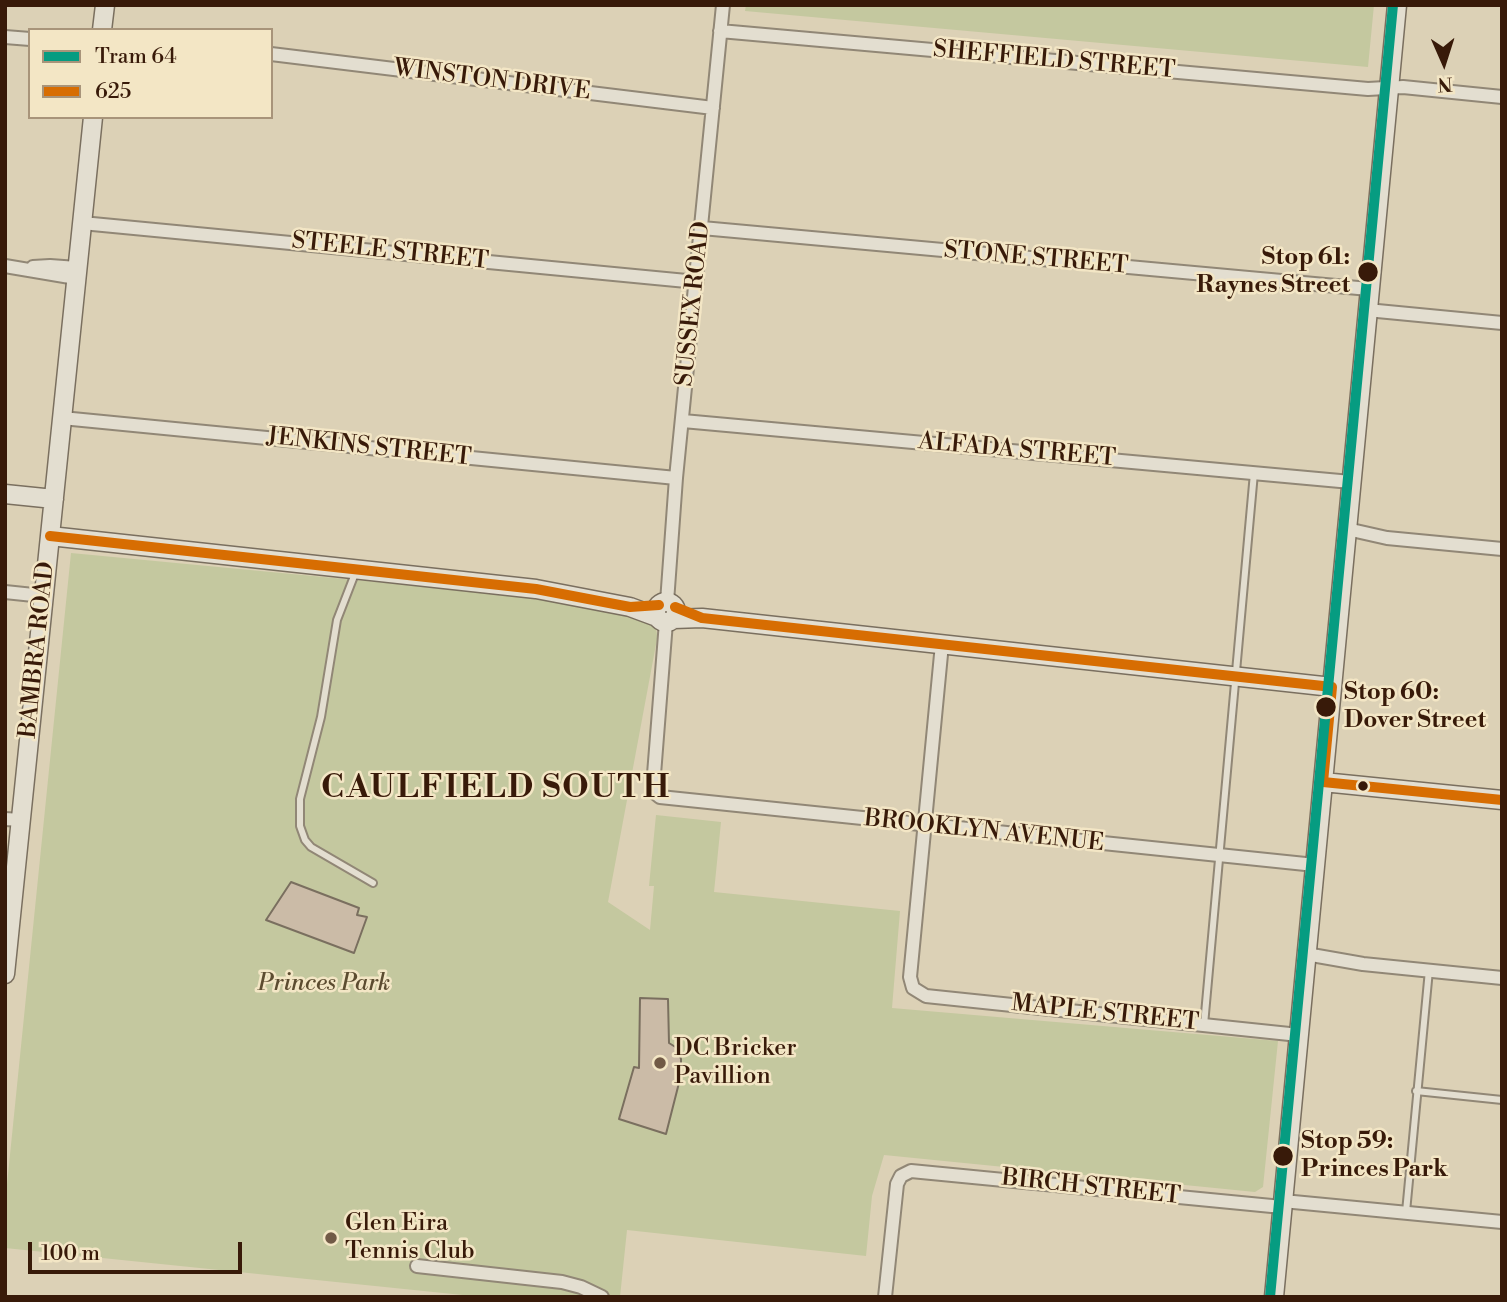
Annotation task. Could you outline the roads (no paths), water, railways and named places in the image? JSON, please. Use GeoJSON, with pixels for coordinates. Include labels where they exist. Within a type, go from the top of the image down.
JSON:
{"type":"FeatureCollection","features":[{"type":"Feature","properties":{"kind":"street"},"geometry":{"type":"LineString","coordinates":[[102,28],[105,5]]}},
{"type":"Feature","properties":{"kind":"street","name":"SUSSEX ROAD"},"geometry":{"type":"LineString","coordinates":[[654,793],[676,478],[723,5]]}},
{"type":"Feature","properties":{"kind":"street"},"geometry":{"type":"LineString","coordinates":[[1274,1297],[1397,5]]}},
{"type":"Feature","properties":{"kind":"street","name":"SHEFFIELD STREET"},"geometry":{"type":"LineString","coordinates":[[720,31],[1368,89],[1403,87],[1502,97]]}},
{"type":"Feature","properties":{"kind":"street"},"geometry":{"type":"LineString","coordinates":[[5,37],[28,40]]}},
{"type":"Feature","properties":{"kind":"street","name":"WINSTON DRIVE"},"geometry":{"type":"LineString","coordinates":[[273,54],[713,108]]}},
{"type":"Feature","properties":{"kind":"street","name":"BAMBRA ROAD"},"geometry":{"type":"LineString","coordinates":[[5,974],[13,820],[50,536],[93,119]]}},
{"type":"Feature","properties":{"kind":"street","name":"STEELE STREET"},"geometry":{"type":"LineString","coordinates":[[82,223],[697,282]]}},
{"type":"Feature","properties":{"kind":"street","name":"STONE STREET"},"geometry":{"type":"LineString","coordinates":[[702,228],[1369,289]]}},
{"type":"Feature","properties":{"kind":"street"},"geometry":{"type":"LineString","coordinates":[[5,266],[77,273]]}},
{"type":"Feature","properties":{"kind":"street"},"geometry":{"type":"LineString","coordinates":[[1367,310],[1502,323]]}},
{"type":"Feature","properties":{"kind":"street","name":"JENKINS STREET"},"geometry":{"type":"LineString","coordinates":[[62,418],[676,478]]}},
{"type":"Feature","properties":{"kind":"street","name":"ALFADA STREET"},"geometry":{"type":"LineString","coordinates":[[683,421],[1351,482]]}},
{"type":"Feature","properties":{"kind":"street"},"geometry":{"type":"LineString","coordinates":[[5,494],[54,499]]}},
{"type":"Feature","properties":{"kind":"street"},"geometry":{"type":"LineString","coordinates":[[1346,534],[1502,549]]}},
{"type":"Feature","properties":{"kind":"street"},"geometry":{"type":"LineString","coordinates":[[50,536],[536,589],[702,618],[1332,687]]}},
{"type":"Feature","properties":{"kind":"street"},"geometry":{"type":"LineString","coordinates":[[5,592],[43,596]]}},
{"type":"Feature","properties":{"kind":"street"},"geometry":{"type":"LineString","coordinates":[[925,826],[942,644]]}},
{"type":"Feature","properties":{"kind":"street"},"geometry":{"type":"LineString","coordinates":[[1323,782],[1502,800]]}},
{"type":"Feature","properties":{"kind":"street","name":"BROOKLYN AVENUE"},"geometry":{"type":"LineString","coordinates":[[654,793],[672,800],[1315,865]]}},
{"type":"Feature","properties":{"kind":"street","name":"MAPLE STREET"},"geometry":{"type":"LineString","coordinates":[[925,826],[910,977],[913,988],[926,996],[1299,1035]]}},
{"type":"Feature","properties":{"kind":"street"},"geometry":{"type":"LineString","coordinates":[[1306,960],[1502,978]]}},
{"type":"Feature","properties":{"kind":"street","name":"BIRCH STREET"},"geometry":{"type":"LineString","coordinates":[[885,1297],[896,1191],[901,1176],[911,1171],[1502,1222]]}},
{"type":"Feature","properties":{"kind":"street"},"geometry":{"type":"LineString","coordinates":[[417,1266],[562,1282],[602,1297]]}},
{"type":"Feature","properties":{"kind":"lane"},"geometry":{"type":"LineString","coordinates":[[1204,1025],[1254,473]]}},
{"type":"Feature","properties":{"kind":"lane"},"geometry":{"type":"LineString","coordinates":[[357,569],[337,620],[321,717],[300,799],[300,826],[310,847],[373,883]]}},
{"type":"Feature","properties":{"kind":"lane"},"geometry":{"type":"LineString","coordinates":[[1406,1213],[1429,971]]}},
{"type":"Feature","properties":{"kind":"lane"},"geometry":{"type":"LineString","coordinates":[[1416,1091],[1502,1100]]}},
{"type":"Feature","properties":{"kind":"tram line","name":"64"},"geometry":{"type":"LineString","coordinates":[[1270,1297],[1393,5]]}},
{"type":"Feature","properties":{"kind":"place","name":"Stop 61: Raynes Street"},"geometry":{"type":"Point","coordinates":[1368,272]}},
{"type":"Feature","properties":{"kind":"place","name":"Stop 60: Dover Street"},"geometry":{"type":"Point","coordinates":[1326,707]}},
{"type":"Feature","properties":{"kind":"place","name":"DC Bricker Pavillion"},"geometry":{"type":"Point","coordinates":[660,1063]}},
{"type":"Feature","properties":{"kind":"place","name":"Stop 59: Princes Park"},"geometry":{"type":"Point","coordinates":[1283,1156]}},
{"type":"Feature","properties":{"kind":"place","name":"Glen Eira Tennis Club"},"geometry":{"type":"Point","coordinates":[331,1238]}},
{"type":"Feature","properties":{"kind":"district","name":"CAULFIELD SOUTH"},"geometry":{"type":"Point","coordinates":[496,789]}},
{"type":"Feature","properties":{"kind":"park label","name":"Princes Park"},"geometry":{"type":"Point","coordinates":[324,984]}}]}
